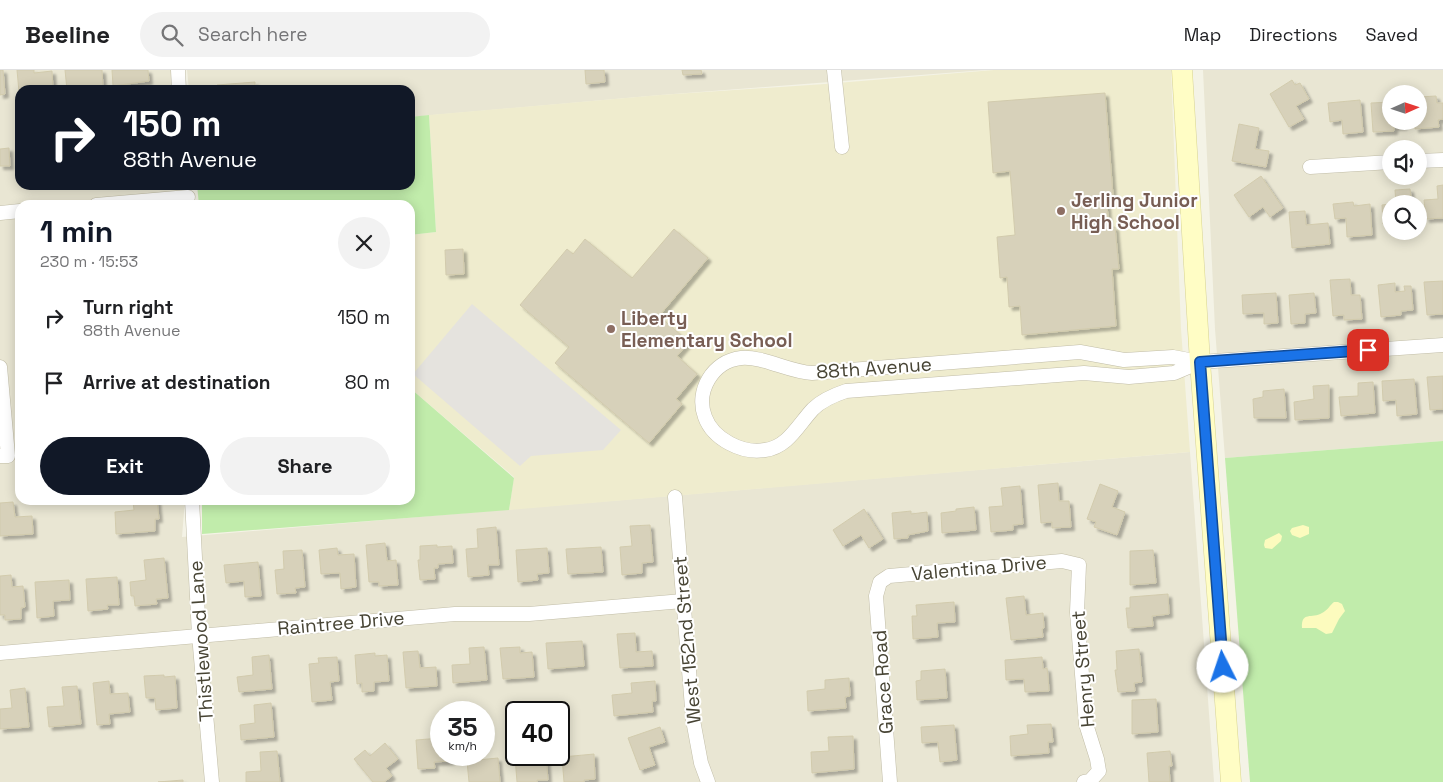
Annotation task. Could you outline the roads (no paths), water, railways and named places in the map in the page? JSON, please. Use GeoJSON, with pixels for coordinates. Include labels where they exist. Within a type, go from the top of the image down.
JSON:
{"type":"FeatureCollection","features":[{"type":"Feature","properties":{"kind":"street"},"geometry":{"type":"LineString","coordinates":[[178,70],[179,85]]}},
{"type":"Feature","properties":{"kind":"street"},"geometry":{"type":"LineString","coordinates":[[834,70],[842,147]]}},
{"type":"Feature","properties":{"kind":"street"},"geometry":{"type":"LineString","coordinates":[[1182,70],[1200,362],[1231,782]]}},
{"type":"Feature","properties":{"kind":"street"},"geometry":{"type":"LineString","coordinates":[[1427,161],[1443,160]]}},
{"type":"Feature","properties":{"kind":"street"},"geometry":{"type":"LineString","coordinates":[[1310,166],[1382,162]]}},
{"type":"Feature","properties":{"kind":"street"},"geometry":{"type":"LineString","coordinates":[[147,200],[188,196]]}},
{"type":"Feature","properties":{"kind":"street"},"geometry":{"type":"LineString","coordinates":[[0,213],[15,212]]}},
{"type":"Feature","properties":{"kind":"street","name":"88th Avenue"},"geometry":{"type":"LineString","coordinates":[[1200,362],[1174,373],[1129,376],[1084,373],[846,391],[823,401],[813,409],[784,442],[775,448],[764,450],[744,450],[724,440],[706,420],[703,411],[702,397],[712,374],[718,367],[730,360],[739,358],[758,360],[802,373],[812,373],[1080,352],[1124,360],[1173,357],[1200,362],[1443,344]]}},
{"type":"Feature","properties":{"kind":"street"},"geometry":{"type":"LineString","coordinates":[[0,367],[4,456]]}},
{"type":"Feature","properties":{"kind":"street","name":"West 152nd Street"},"geometry":{"type":"LineString","coordinates":[[676,497],[693,720],[704,781]]}},
{"type":"Feature","properties":{"kind":"street","name":"Thistlewood Lane"},"geometry":{"type":"LineString","coordinates":[[192,505],[199,635],[212,782]]}},
{"type":"Feature","properties":{"kind":"street","name":"Valentina Drive"},"geometry":{"type":"LineString","coordinates":[[880,582],[889,576],[1062,561],[1079,565]]}},
{"type":"Feature","properties":{"kind":"street","name":"Henry Street"},"geometry":{"type":"LineString","coordinates":[[1079,565],[1077,612],[1086,724],[1099,771],[1090,781],[1084,782]]}},
{"type":"Feature","properties":{"kind":"street","name":"Grace Road"},"geometry":{"type":"LineString","coordinates":[[880,582],[876,596],[890,782]]}},
{"type":"Feature","properties":{"kind":"street","name":"Raintree Drive"},"geometry":{"type":"LineString","coordinates":[[0,653],[455,614],[529,614],[683,601]]}},
{"type":"Feature","properties":{"kind":"place","name":"Jerling Junior High School"},"geometry":{"type":"Point","coordinates":[1061,211]}},
{"type":"Feature","properties":{"kind":"place","name":"Liberty Elementary School"},"geometry":{"type":"Point","coordinates":[611,329]}}]}
